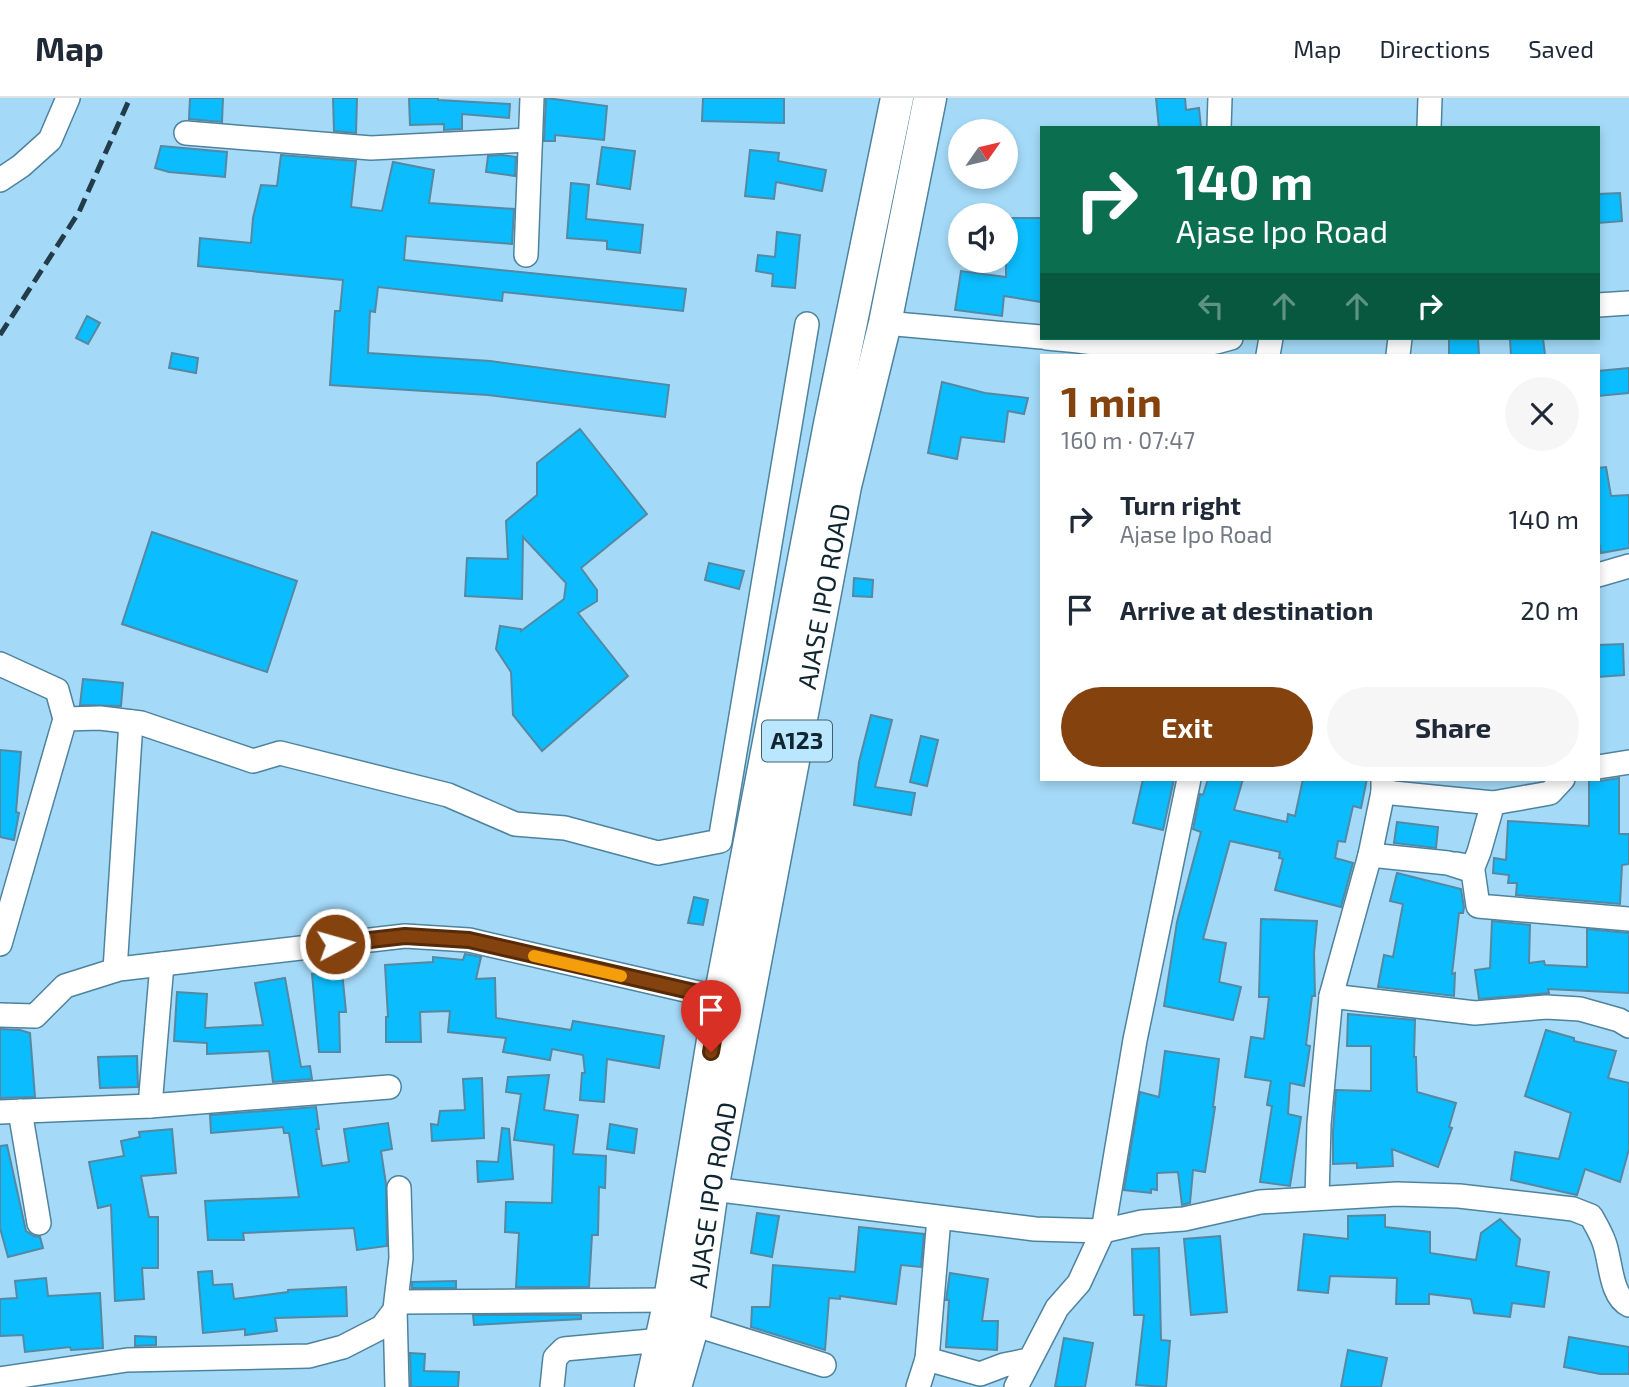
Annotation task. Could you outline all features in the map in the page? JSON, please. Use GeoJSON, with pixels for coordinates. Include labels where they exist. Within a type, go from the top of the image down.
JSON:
{"type":"FeatureCollection","features":[{"type":"Feature","properties":{"kind":"highway","name":"AJASE IPO ROAD"},"geometry":{"type":"LineString","coordinates":[[651,1387],[670,1300],[720,998],[830,424],[897,98]]}},
{"type":"Feature","properties":{"kind":"highway","name":"AJASE IPO ROAD"},"geometry":{"type":"LineString","coordinates":[[675,1387],[693,1324],[712,1189],[845,486],[885,323],[930,98]]}},
{"type":"Feature","properties":{"kind":"street"},"geometry":{"type":"LineString","coordinates":[[0,180],[21,166],[50,140],[68,98]]}},
{"type":"Feature","properties":{"kind":"street"},"geometry":{"type":"LineString","coordinates":[[526,255],[532,98]]}},
{"type":"Feature","properties":{"kind":"street"},"geometry":{"type":"LineString","coordinates":[[1219,126],[1220,98]]}},
{"type":"Feature","properties":{"kind":"street"},"geometry":{"type":"LineString","coordinates":[[1429,126],[1430,98]]}},
{"type":"Feature","properties":{"kind":"street"},"geometry":{"type":"LineString","coordinates":[[186,133],[371,148],[530,140]]}},
{"type":"Feature","properties":{"kind":"street"},"geometry":{"type":"LineString","coordinates":[[1600,305],[1629,303]]}},
{"type":"Feature","properties":{"kind":"street"},"geometry":{"type":"LineString","coordinates":[[885,323],[1040,337]]}},
{"type":"Feature","properties":{"kind":"street"},"geometry":{"type":"LineString","coordinates":[[65,719],[100,718],[131,722],[253,761],[280,752],[448,795],[514,824],[565,828],[658,853],[720,841],[807,324]]}},
{"type":"Feature","properties":{"kind":"street"},"geometry":{"type":"LineString","coordinates":[[1070,340],[1162,348],[1208,345],[1224,340]]}},
{"type":"Feature","properties":{"kind":"street"},"geometry":{"type":"LineString","coordinates":[[1600,574],[1629,566]]}},
{"type":"Feature","properties":{"kind":"street"},"geometry":{"type":"LineString","coordinates":[[0,664],[57,690],[65,719],[0,944]]}},
{"type":"Feature","properties":{"kind":"street"},"geometry":{"type":"LineString","coordinates":[[115,970],[131,722]]}},
{"type":"Feature","properties":{"kind":"street"},"geometry":{"type":"LineString","coordinates":[[1600,767],[1629,762]]}},
{"type":"Feature","properties":{"kind":"street"},"geometry":{"type":"LineString","coordinates":[[1016,1387],[1057,1308],[1079,1283],[1103,1231],[1135,1041],[1189,781]]}},
{"type":"Feature","properties":{"kind":"street"},"geometry":{"type":"LineString","coordinates":[[1317,1198],[1319,1124],[1331,996],[1370,855],[1383,785],[1493,803],[1550,793],[1561,781]]}},
{"type":"Feature","properties":{"kind":"street"},"geometry":{"type":"LineString","coordinates":[[1370,855],[1473,867],[1493,803]]}},
{"type":"Feature","properties":{"kind":"street"},"geometry":{"type":"LineString","coordinates":[[1448,863],[1473,872],[1478,906],[1629,919]]}},
{"type":"Feature","properties":{"kind":"street"},"geometry":{"type":"LineString","coordinates":[[0,1015],[35,1016],[65,986],[115,970],[405,936],[469,940],[720,998]]}},
{"type":"Feature","properties":{"kind":"street"},"geometry":{"type":"LineString","coordinates":[[150,1106],[162,964]]}},
{"type":"Feature","properties":{"kind":"street"},"geometry":{"type":"LineString","coordinates":[[1331,996],[1475,1013],[1546,1007],[1580,1009],[1619,1020],[1629,1026]]}},
{"type":"Feature","properties":{"kind":"street"},"geometry":{"type":"LineString","coordinates":[[39,1223],[10,1112],[150,1106],[389,1087]]}},
{"type":"Feature","properties":{"kind":"street"},"geometry":{"type":"LineString","coordinates":[[397,1387],[395,1309],[401,1258],[399,1188]]}},
{"type":"Feature","properties":{"kind":"street"},"geometry":{"type":"LineString","coordinates":[[712,1189],[1035,1229],[1103,1231],[1142,1222],[1184,1219],[1260,1202],[1397,1194],[1459,1196],[1573,1209],[1591,1216],[1607,1252],[1616,1288],[1623,1303],[1629,1305]]}},
{"type":"Feature","properties":{"kind":"street"},"geometry":{"type":"LineString","coordinates":[[918,1387],[927,1359],[939,1218]]}},
{"type":"Feature","properties":{"kind":"street"},"geometry":{"type":"LineString","coordinates":[[0,1379],[127,1360],[309,1356],[343,1347],[382,1327],[401,1302],[670,1300]]}},
{"type":"Feature","properties":{"kind":"street"},"geometry":{"type":"LineString","coordinates":[[693,1324],[824,1365]]}},
{"type":"Feature","properties":{"kind":"street"},"geometry":{"type":"LineString","coordinates":[[552,1387],[555,1358],[564,1349],[662,1340]]}},
{"type":"Feature","properties":{"kind":"street"},"geometry":{"type":"LineString","coordinates":[[927,1359],[987,1381],[1004,1365],[1029,1360]]}},
{"type":"Feature","properties":{"kind":"building"},"geometry":{"type":"Polygon","coordinates":[[[190,98],[223,98],[222,122],[189,119],[190,98]]]}},
{"type":"Feature","properties":{"kind":"building"},"geometry":{"type":"Polygon","coordinates":[[[333,98],[357,98],[356,133],[334,131],[333,98]]]}},
{"type":"Feature","properties":{"kind":"building"},"geometry":{"type":"Polygon","coordinates":[[[409,98],[510,104],[509,118],[462,114],[462,129],[444,130],[444,124],[410,125],[409,98]]]}},
{"type":"Feature","properties":{"kind":"building"},"geometry":{"type":"Polygon","coordinates":[[[546,98],[607,106],[604,140],[555,135],[555,141],[544,141],[546,98]]]}},
{"type":"Feature","properties":{"kind":"building"},"geometry":{"type":"Polygon","coordinates":[[[703,98],[784,98],[784,123],[702,121],[703,98]]]}},
{"type":"Feature","properties":{"kind":"building"},"geometry":{"type":"Polygon","coordinates":[[[1156,98],[1185,98],[1186,110],[1199,108],[1201,126],[1159,126],[1156,98]]]}},
{"type":"Feature","properties":{"kind":"building"},"geometry":{"type":"Polygon","coordinates":[[[161,146],[227,152],[225,177],[169,172],[155,168],[161,146]]]}},
{"type":"Feature","properties":{"kind":"building"},"geometry":{"type":"Polygon","coordinates":[[[602,147],[635,151],[630,189],[597,184],[602,147]]]}},
{"type":"Feature","properties":{"kind":"building"},"geometry":{"type":"Polygon","coordinates":[[[750,150],[779,153],[778,161],[826,170],[822,191],[776,182],[774,199],[745,196],[750,150]]]}},
{"type":"Feature","properties":{"kind":"building"},"geometry":{"type":"Polygon","coordinates":[[[281,155],[356,161],[351,207],[382,211],[393,162],[434,170],[429,203],[514,209],[512,244],[406,236],[404,260],[686,289],[683,311],[503,292],[502,301],[378,287],[375,312],[370,311],[368,353],[490,361],[669,385],[665,417],[488,395],[330,385],[335,311],[340,311],[343,280],[198,266],[200,238],[251,243],[253,218],[261,185],[277,186],[281,155]]]}},
{"type":"Feature","properties":{"kind":"building"},"geometry":{"type":"Polygon","coordinates":[[[488,156],[516,157],[515,176],[486,172],[488,156]]]}},
{"type":"Feature","properties":{"kind":"building"},"geometry":{"type":"Polygon","coordinates":[[[571,183],[589,185],[586,219],[643,225],[640,253],[607,249],[607,241],[567,238],[571,183]]]}},
{"type":"Feature","properties":{"kind":"building"},"geometry":{"type":"Polygon","coordinates":[[[1620,193],[1622,221],[1600,223],[1600,194],[1620,193]]]}},
{"type":"Feature","properties":{"kind":"building"},"geometry":{"type":"Polygon","coordinates":[[[1018,218],[1040,218],[1040,302],[1004,296],[1002,316],[955,310],[961,273],[1006,277],[1006,273],[1018,273],[1018,218]]]}},
{"type":"Feature","properties":{"kind":"building"},"geometry":{"type":"Polygon","coordinates":[[[777,232],[800,235],[795,288],[772,286],[773,274],[756,271],[758,255],[775,257],[777,232]]]}},
{"type":"Feature","properties":{"kind":"building"},"geometry":{"type":"Polygon","coordinates":[[[87,316],[100,323],[88,344],[76,338],[87,316]]]}},
{"type":"Feature","properties":{"kind":"building"},"geometry":{"type":"Polygon","coordinates":[[[1449,340],[1478,340],[1479,354],[1449,354],[1449,340]]]}},
{"type":"Feature","properties":{"kind":"building"},"geometry":{"type":"Polygon","coordinates":[[[1510,340],[1543,340],[1545,354],[1511,354],[1510,340]]]}},
{"type":"Feature","properties":{"kind":"building"},"geometry":{"type":"Polygon","coordinates":[[[172,353],[198,358],[196,373],[169,368],[172,353]]]}},
{"type":"Feature","properties":{"kind":"building"},"geometry":{"type":"Polygon","coordinates":[[[1629,368],[1629,393],[1600,396],[1600,371],[1629,368]]]}},
{"type":"Feature","properties":{"kind":"building"},"geometry":{"type":"Polygon","coordinates":[[[942,382],[985,393],[1028,398],[1024,414],[1008,411],[1004,442],[961,437],[957,459],[928,453],[942,382]]]}},
{"type":"Feature","properties":{"kind":"building"},"geometry":{"type":"Polygon","coordinates":[[[580,429],[647,514],[581,568],[597,590],[597,601],[578,613],[628,676],[542,751],[513,715],[511,672],[496,649],[500,626],[521,631],[564,599],[566,583],[523,537],[522,599],[465,596],[467,558],[508,559],[506,521],[537,495],[537,463],[580,429]]]}},
{"type":"Feature","properties":{"kind":"building"},"geometry":{"type":"Polygon","coordinates":[[[1606,467],[1611,496],[1629,495],[1629,548],[1601,553],[1600,468],[1606,467]]]}},
{"type":"Feature","properties":{"kind":"building"},"geometry":{"type":"Polygon","coordinates":[[[152,532],[297,581],[267,672],[122,624],[152,532]]]}},
{"type":"Feature","properties":{"kind":"building"},"geometry":{"type":"Polygon","coordinates":[[[709,563],[744,571],[739,589],[705,580],[709,563]]]}},
{"type":"Feature","properties":{"kind":"building"},"geometry":{"type":"Polygon","coordinates":[[[854,578],[873,580],[872,597],[853,596],[854,578]]]}},
{"type":"Feature","properties":{"kind":"building"},"geometry":{"type":"Polygon","coordinates":[[[1623,644],[1624,675],[1600,677],[1600,645],[1623,644]]]}},
{"type":"Feature","properties":{"kind":"building"},"geometry":{"type":"Polygon","coordinates":[[[83,679],[123,683],[121,706],[80,705],[83,679]]]}},
{"type":"Feature","properties":{"kind":"building"},"geometry":{"type":"Polygon","coordinates":[[[871,715],[892,720],[875,787],[915,793],[911,815],[854,805],[859,762],[871,715]]]}},
{"type":"Feature","properties":{"kind":"building"},"geometry":{"type":"Polygon","coordinates":[[[921,736],[938,740],[927,786],[910,782],[921,736]]]}},
{"type":"Feature","properties":{"kind":"building"},"geometry":{"type":"Polygon","coordinates":[[[0,750],[21,752],[16,812],[19,813],[14,840],[0,837],[0,750]]]}},
{"type":"Feature","properties":{"kind":"building"},"geometry":{"type":"Polygon","coordinates":[[[1619,778],[1619,834],[1629,834],[1629,864],[1622,865],[1620,904],[1516,895],[1517,883],[1508,883],[1509,875],[1493,873],[1494,858],[1506,860],[1508,821],[1589,826],[1589,781],[1619,778]]]}},
{"type":"Feature","properties":{"kind":"building"},"geometry":{"type":"Polygon","coordinates":[[[1143,781],[1174,781],[1163,830],[1133,823],[1143,781]]]}},
{"type":"Feature","properties":{"kind":"building"},"geometry":{"type":"Polygon","coordinates":[[[1207,781],[1242,781],[1234,810],[1287,822],[1288,814],[1295,816],[1303,781],[1367,781],[1361,808],[1353,806],[1345,842],[1338,841],[1335,858],[1353,863],[1341,907],[1275,890],[1283,859],[1279,858],[1280,852],[1230,841],[1203,939],[1226,943],[1219,982],[1241,987],[1233,1020],[1164,1006],[1177,922],[1201,832],[1193,829],[1200,794],[1203,795],[1207,781]]]}},
{"type":"Feature","properties":{"kind":"building"},"geometry":{"type":"Polygon","coordinates":[[[1397,822],[1438,827],[1436,848],[1394,843],[1397,822]]]}},
{"type":"Feature","properties":{"kind":"building"},"geometry":{"type":"Polygon","coordinates":[[[1397,873],[1461,889],[1464,907],[1463,913],[1459,913],[1452,974],[1455,973],[1454,996],[1378,987],[1384,955],[1393,957],[1403,904],[1390,901],[1397,873]]]}},
{"type":"Feature","properties":{"kind":"building"},"geometry":{"type":"Polygon","coordinates":[[[694,897],[708,900],[703,925],[688,923],[694,897]]]}},
{"type":"Feature","properties":{"kind":"building"},"geometry":{"type":"Polygon","coordinates":[[[1261,919],[1317,921],[1314,953],[1315,996],[1312,996],[1306,1045],[1310,1046],[1304,1086],[1290,1083],[1288,1114],[1301,1117],[1290,1186],[1260,1182],[1272,1106],[1267,1105],[1271,1081],[1245,1077],[1251,1037],[1264,1039],[1269,997],[1259,997],[1261,919]]]}},
{"type":"Feature","properties":{"kind":"building"},"geometry":{"type":"Polygon","coordinates":[[[1492,921],[1530,925],[1529,963],[1544,961],[1545,965],[1587,967],[1587,929],[1629,933],[1629,993],[1548,989],[1549,993],[1479,999],[1475,970],[1490,968],[1492,921]]]}},
{"type":"Feature","properties":{"kind":"building"},"geometry":{"type":"Polygon","coordinates":[[[465,954],[481,957],[476,979],[495,978],[496,1018],[571,1030],[573,1021],[664,1036],[659,1068],[607,1059],[604,1102],[580,1100],[582,1073],[585,1073],[583,1055],[552,1049],[550,1060],[503,1052],[506,1038],[448,1032],[450,1011],[420,1012],[421,1042],[386,1042],[388,1017],[385,965],[433,962],[433,957],[463,960],[465,954]]]}},
{"type":"Feature","properties":{"kind":"building"},"geometry":{"type":"Polygon","coordinates":[[[342,971],[346,1012],[339,1012],[340,1052],[319,1052],[312,974],[342,971]]]}},
{"type":"Feature","properties":{"kind":"building"},"geometry":{"type":"Polygon","coordinates":[[[285,978],[301,1067],[310,1066],[312,1079],[273,1082],[269,1051],[207,1054],[207,1043],[174,1041],[177,992],[207,994],[205,1028],[263,1025],[255,983],[285,978]]]}},
{"type":"Feature","properties":{"kind":"building"},"geometry":{"type":"Polygon","coordinates":[[[1348,1014],[1415,1020],[1417,1092],[1456,1103],[1449,1127],[1452,1128],[1438,1167],[1392,1149],[1393,1166],[1357,1168],[1357,1163],[1333,1164],[1336,1090],[1371,1091],[1371,1046],[1347,1046],[1348,1014]]]}},
{"type":"Feature","properties":{"kind":"building"},"geometry":{"type":"Polygon","coordinates":[[[0,1029],[30,1033],[35,1097],[0,1098],[0,1029]]]}},
{"type":"Feature","properties":{"kind":"building"},"geometry":{"type":"Polygon","coordinates":[[[1546,1030],[1574,1038],[1574,1041],[1616,1051],[1608,1078],[1629,1083],[1629,1149],[1620,1182],[1585,1169],[1577,1195],[1511,1180],[1515,1152],[1559,1159],[1571,1113],[1525,1096],[1546,1030]]]}},
{"type":"Feature","properties":{"kind":"building"},"geometry":{"type":"Polygon","coordinates":[[[1165,1051],[1219,1059],[1205,1172],[1193,1170],[1190,1203],[1182,1205],[1178,1172],[1157,1173],[1157,1190],[1151,1189],[1151,1193],[1124,1190],[1140,1092],[1159,1097],[1165,1051]]]}},
{"type":"Feature","properties":{"kind":"building"},"geometry":{"type":"Polygon","coordinates":[[[137,1056],[138,1087],[100,1088],[98,1057],[137,1056]]]}},
{"type":"Feature","properties":{"kind":"building"},"geometry":{"type":"Polygon","coordinates":[[[549,1075],[544,1110],[578,1115],[573,1154],[606,1156],[605,1188],[599,1187],[598,1235],[592,1235],[589,1287],[516,1287],[519,1233],[505,1232],[506,1202],[552,1203],[554,1145],[514,1140],[521,1094],[506,1092],[508,1077],[549,1075]]]}},
{"type":"Feature","properties":{"kind":"building"},"geometry":{"type":"Polygon","coordinates":[[[482,1078],[484,1138],[432,1141],[431,1124],[438,1125],[440,1111],[465,1110],[463,1079],[482,1078]]]}},
{"type":"Feature","properties":{"kind":"building"},"geometry":{"type":"Polygon","coordinates":[[[316,1107],[319,1129],[316,1129],[322,1166],[349,1162],[344,1129],[388,1123],[392,1149],[381,1151],[386,1184],[387,1246],[357,1250],[354,1228],[243,1233],[244,1240],[208,1240],[205,1201],[299,1197],[289,1133],[284,1133],[283,1127],[211,1133],[210,1115],[316,1107]]]}},
{"type":"Feature","properties":{"kind":"building"},"geometry":{"type":"Polygon","coordinates":[[[610,1124],[637,1129],[634,1153],[607,1149],[610,1124]]]}},
{"type":"Feature","properties":{"kind":"building"},"geometry":{"type":"Polygon","coordinates":[[[502,1128],[509,1129],[513,1179],[478,1182],[477,1161],[498,1162],[502,1128]]]}},
{"type":"Feature","properties":{"kind":"building"},"geometry":{"type":"Polygon","coordinates":[[[172,1129],[176,1173],[141,1176],[149,1217],[158,1217],[158,1268],[142,1268],[144,1299],[115,1301],[111,1205],[98,1208],[89,1162],[124,1156],[121,1141],[140,1137],[139,1132],[172,1129]]]}},
{"type":"Feature","properties":{"kind":"building"},"geometry":{"type":"Polygon","coordinates":[[[7,1145],[26,1231],[40,1237],[43,1248],[8,1257],[0,1228],[0,1146],[7,1145]]]}},
{"type":"Feature","properties":{"kind":"building"},"geometry":{"type":"Polygon","coordinates":[[[757,1213],[779,1216],[772,1257],[751,1253],[757,1213]]]}},
{"type":"Feature","properties":{"kind":"building"},"geometry":{"type":"Polygon","coordinates":[[[1385,1215],[1385,1227],[1430,1232],[1430,1253],[1476,1260],[1481,1233],[1500,1219],[1520,1239],[1516,1266],[1549,1272],[1544,1307],[1512,1303],[1510,1317],[1474,1313],[1471,1299],[1429,1294],[1429,1304],[1396,1304],[1397,1278],[1330,1276],[1328,1293],[1298,1290],[1304,1234],[1348,1239],[1348,1216],[1385,1215]]]}},
{"type":"Feature","properties":{"kind":"building"},"geometry":{"type":"Polygon","coordinates":[[[859,1227],[924,1234],[921,1267],[901,1265],[896,1304],[840,1296],[840,1299],[829,1298],[825,1350],[751,1327],[752,1307],[770,1307],[773,1265],[855,1272],[859,1227]]]}},
{"type":"Feature","properties":{"kind":"building"},"geometry":{"type":"Polygon","coordinates":[[[1220,1236],[1227,1312],[1191,1315],[1184,1239],[1220,1236]]]}},
{"type":"Feature","properties":{"kind":"building"},"geometry":{"type":"Polygon","coordinates":[[[1159,1248],[1161,1340],[1170,1341],[1166,1387],[1136,1385],[1144,1315],[1134,1315],[1132,1249],[1159,1248]]]}},
{"type":"Feature","properties":{"kind":"building"},"geometry":{"type":"Polygon","coordinates":[[[212,1271],[213,1285],[232,1284],[234,1299],[288,1290],[346,1287],[347,1316],[275,1318],[277,1331],[245,1335],[245,1329],[203,1333],[198,1272],[212,1271]]]}},
{"type":"Feature","properties":{"kind":"building"},"geometry":{"type":"Polygon","coordinates":[[[950,1273],[988,1279],[982,1321],[998,1321],[997,1350],[946,1347],[949,1300],[946,1300],[950,1273]]]}},
{"type":"Feature","properties":{"kind":"building"},"geometry":{"type":"Polygon","coordinates":[[[46,1278],[48,1296],[100,1293],[103,1348],[71,1350],[70,1347],[25,1352],[23,1335],[0,1336],[0,1299],[17,1298],[15,1281],[46,1278]]]}},
{"type":"Feature","properties":{"kind":"building"},"geometry":{"type":"Polygon","coordinates":[[[456,1281],[456,1288],[412,1288],[412,1282],[456,1281]]]}},
{"type":"Feature","properties":{"kind":"building"},"geometry":{"type":"Polygon","coordinates":[[[473,1315],[581,1315],[581,1319],[474,1325],[473,1315]]]}},
{"type":"Feature","properties":{"kind":"building"},"geometry":{"type":"Polygon","coordinates":[[[135,1336],[156,1337],[156,1345],[135,1346],[135,1336]]]}},
{"type":"Feature","properties":{"kind":"building"},"geometry":{"type":"Polygon","coordinates":[[[1569,1337],[1629,1347],[1629,1374],[1600,1374],[1564,1367],[1569,1337]]]}},
{"type":"Feature","properties":{"kind":"building"},"geometry":{"type":"Polygon","coordinates":[[[1064,1338],[1093,1343],[1085,1387],[1055,1387],[1064,1338]]]}},
{"type":"Feature","properties":{"kind":"building"},"geometry":{"type":"Polygon","coordinates":[[[1348,1350],[1387,1358],[1381,1387],[1341,1387],[1348,1350]]]}},
{"type":"Feature","properties":{"kind":"building"},"geometry":{"type":"Polygon","coordinates":[[[410,1353],[425,1354],[424,1371],[459,1372],[458,1387],[411,1387],[410,1353]]]}},
{"type":"Feature","properties":{"kind":"railway"},"geometry":{"type":"LineString","coordinates":[[0,335],[79,212],[130,98]]}},
{"type":"Feature","properties":{"kind":"slow traffic"},"geometry":{"type":"LineString","coordinates":[[534,956],[621,976]]}},
{"type":"Feature","properties":{"kind":"route"},"geometry":{"type":"LineString","coordinates":[[335,944],[405,936],[469,940],[720,998],[711,1052]]}}]}
